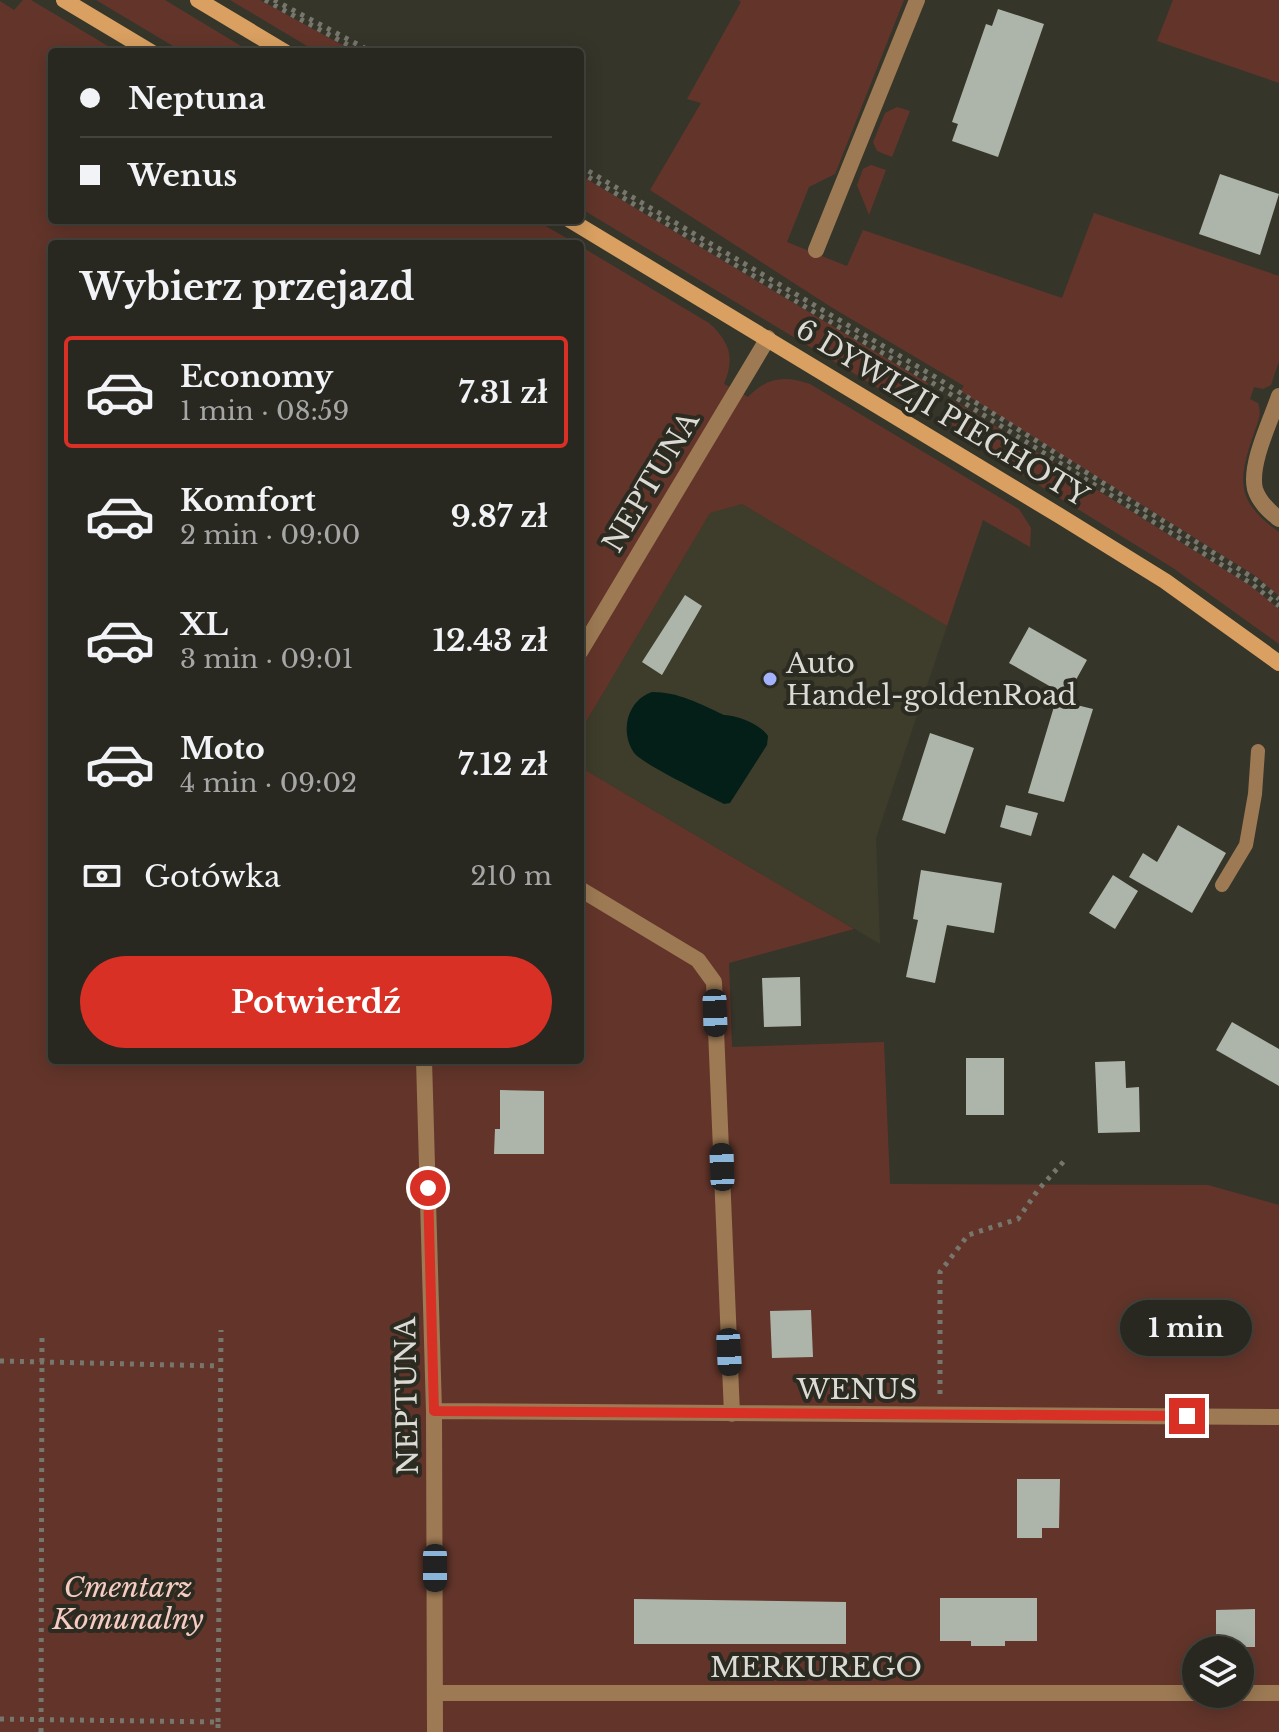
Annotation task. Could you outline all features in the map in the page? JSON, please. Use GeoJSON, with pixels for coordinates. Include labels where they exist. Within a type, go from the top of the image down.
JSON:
{"type":"FeatureCollection","features":[{"type":"Feature","properties":{"kind":"street"},"geometry":{"type":"LineString","coordinates":[[64,0],[144,48]]}},
{"type":"Feature","properties":{"kind":"street"},"geometry":{"type":"LineString","coordinates":[[198,0],[278,48]]}},
{"type":"Feature","properties":{"kind":"street"},"geometry":{"type":"LineString","coordinates":[[816,250],[917,0]]}},
{"type":"Feature","properties":{"kind":"street","name":"6 DYWIZJI PIECHOTY"},"geometry":{"type":"LineString","coordinates":[[577,224],[1165,581],[1279,663]]}},
{"type":"Feature","properties":{"kind":"street","name":"NEPTUNA"},"geometry":{"type":"LineString","coordinates":[[584,645],[768,338]]}},
{"type":"Feature","properties":{"kind":"street"},"geometry":{"type":"LineString","coordinates":[[1279,396],[1255,473],[1255,490],[1264,506],[1279,519]]}},
{"type":"Feature","properties":{"kind":"street"},"geometry":{"type":"LineString","coordinates":[[584,891],[698,960],[714,982],[732,1414]]}},
{"type":"Feature","properties":{"kind":"street","name":"NEPTUNA"},"geometry":{"type":"LineString","coordinates":[[424,1064],[434,1411],[435,1732]]}},
{"type":"Feature","properties":{"kind":"street","name":"WENUS"},"geometry":{"type":"LineString","coordinates":[[434,1411],[1279,1417]]}},
{"type":"Feature","properties":{"kind":"street","name":"MERKUREGO"},"geometry":{"type":"LineString","coordinates":[[436,1693],[1182,1693]]}},
{"type":"Feature","properties":{"kind":"street"},"geometry":{"type":"LineString","coordinates":[[1254,1693],[1279,1693]]}},
{"type":"Feature","properties":{"kind":"lane"},"geometry":{"type":"LineString","coordinates":[[1222,885],[1246,845],[1255,794],[1258,751]]}},
{"type":"Feature","properties":{"kind":"path"},"geometry":{"type":"LineString","coordinates":[[265,0],[354,48]]}},
{"type":"Feature","properties":{"kind":"path"},"geometry":{"type":"LineString","coordinates":[[274,0],[364,48]]}},
{"type":"Feature","properties":{"kind":"path"},"geometry":{"type":"LineString","coordinates":[[584,168],[937,378],[1255,579],[1279,599]]}},
{"type":"Feature","properties":{"kind":"path"},"geometry":{"type":"LineString","coordinates":[[584,174],[931,382],[1252,584],[1279,606]]}},
{"type":"Feature","properties":{"kind":"path"},"geometry":{"type":"LineString","coordinates":[[940,1415],[940,1272],[968,1235],[1018,1219],[1038,1190],[1065,1160]]}},
{"type":"Feature","properties":{"kind":"path"},"geometry":{"type":"LineString","coordinates":[[218,1732],[221,1330]]}},
{"type":"Feature","properties":{"kind":"path"},"geometry":{"type":"LineString","coordinates":[[41,1732],[42,1332]]}},
{"type":"Feature","properties":{"kind":"path"},"geometry":{"type":"LineString","coordinates":[[0,1361],[220,1366]]}},
{"type":"Feature","properties":{"kind":"path"},"geometry":{"type":"LineString","coordinates":[[0,1719],[218,1722]]}},
{"type":"Feature","properties":{"kind":"shaded area","name":"Auto Handel-goldenRoad"},"geometry":{"type":"Polygon","coordinates":[[[742,504],[947,626],[876,838],[880,944],[584,769],[584,725],[710,513],[742,504]]]}},
{"type":"Feature","properties":{"kind":"shaded area"},"geometry":{"type":"Polygon","coordinates":[[[652,692],[680,696],[724,715],[742,719],[755,724],[768,736],[767,745],[730,803],[724,804],[691,787],[635,754],[627,737],[628,718],[637,702],[652,692]]]}},
{"type":"Feature","properties":{"kind":"green space","name":"Cmentarz Komunalny"},"geometry":{"type":"Polygon","coordinates":[[[23,0],[31,0],[111,48],[48,48],[48,224],[542,224],[570,240],[48,240],[48,1064],[584,1064],[584,769],[854,929],[729,963],[732,1047],[884,1042],[890,1184],[1208,1185],[1279,1205],[1279,1732],[0,1732],[0,1],[14,10],[23,0]]]}},
{"type":"Feature","properties":{"kind":"green space"},"geometry":{"type":"Polygon","coordinates":[[[96,0],[165,0],[244,48],[176,48],[96,0]]]}},
{"type":"Feature","properties":{"kind":"green space"},"geometry":{"type":"Polygon","coordinates":[[[230,0],[260,0],[348,48],[310,48],[230,0]]]}},
{"type":"Feature","properties":{"kind":"green space"},"geometry":{"type":"Polygon","coordinates":[[[738,0],[904,0],[835,174],[809,187],[787,242],[847,266],[863,230],[1062,298],[1094,213],[1279,276],[1279,361],[1271,385],[1263,389],[1254,387],[1250,399],[1258,403],[1260,414],[1243,477],[1244,488],[1254,510],[1279,532],[1279,596],[1257,577],[960,391],[964,386],[831,307],[650,190],[701,103],[687,99],[741,2],[738,0]]]}},
{"type":"Feature","properties":{"kind":"green space"},"geometry":{"type":"Polygon","coordinates":[[[1173,0],[1279,0],[1279,83],[1157,41],[1173,0]]]}},
{"type":"Feature","properties":{"kind":"green space"},"geometry":{"type":"Polygon","coordinates":[[[897,107],[910,111],[892,157],[877,151],[873,142],[885,113],[897,107]]]}},
{"type":"Feature","properties":{"kind":"green space"},"geometry":{"type":"Polygon","coordinates":[[[871,165],[886,170],[869,215],[857,185],[863,169],[871,165]]]}},
{"type":"Feature","properties":{"kind":"green space"},"geometry":{"type":"Polygon","coordinates":[[[584,177],[929,384],[898,393],[878,388],[584,210],[584,177]]]}},
{"type":"Feature","properties":{"kind":"green space"},"geometry":{"type":"Polygon","coordinates":[[[584,248],[709,323],[722,337],[730,358],[724,384],[748,397],[762,385],[777,380],[792,379],[810,384],[1019,509],[1031,528],[1030,547],[983,520],[947,626],[742,504],[710,513],[584,725],[584,248]]]}},
{"type":"Feature","properties":{"kind":"green space"},"geometry":{"type":"Polygon","coordinates":[[[953,400],[1251,586],[1279,609],[1279,644],[1173,568],[958,435],[952,425],[953,400]]]}},
{"type":"Feature","properties":{"kind":"building"},"geometry":{"type":"Polygon","coordinates":[[[998,9],[1044,24],[998,157],[952,141],[958,124],[952,122],[986,24],[992,26],[998,9]]]}},
{"type":"Feature","properties":{"kind":"building"},"geometry":{"type":"Polygon","coordinates":[[[1220,174],[1279,194],[1260,255],[1199,234],[1220,174]]]}},
{"type":"Feature","properties":{"kind":"building"},"geometry":{"type":"Polygon","coordinates":[[[685,595],[702,606],[662,675],[642,662],[685,595]]]}},
{"type":"Feature","properties":{"kind":"building"},"geometry":{"type":"Polygon","coordinates":[[[1029,627],[1087,660],[1067,696],[1009,663],[1029,627]]]}},
{"type":"Feature","properties":{"kind":"building"},"geometry":{"type":"Polygon","coordinates":[[[1056,700],[1093,709],[1064,802],[1028,793],[1056,700]]]}},
{"type":"Feature","properties":{"kind":"building"},"geometry":{"type":"Polygon","coordinates":[[[930,733],[974,748],[945,834],[902,820],[930,733]]]}},
{"type":"Feature","properties":{"kind":"building"},"geometry":{"type":"Polygon","coordinates":[[[1006,805],[1038,813],[1031,836],[1000,827],[1006,805]]]}},
{"type":"Feature","properties":{"kind":"building"},"geometry":{"type":"Polygon","coordinates":[[[1178,825],[1226,853],[1192,913],[1129,877],[1143,853],[1157,862],[1178,825]]]}},
{"type":"Feature","properties":{"kind":"building"},"geometry":{"type":"Polygon","coordinates":[[[921,870],[1002,883],[994,933],[947,925],[935,983],[906,977],[918,920],[913,919],[921,870]]]}},
{"type":"Feature","properties":{"kind":"building"},"geometry":{"type":"Polygon","coordinates":[[[1113,875],[1138,891],[1115,929],[1089,913],[1113,875]]]}},
{"type":"Feature","properties":{"kind":"building"},"geometry":{"type":"Polygon","coordinates":[[[800,977],[801,1026],[764,1027],[762,978],[800,977]]]}},
{"type":"Feature","properties":{"kind":"building"},"geometry":{"type":"Polygon","coordinates":[[[1232,1022],[1279,1049],[1279,1086],[1216,1050],[1232,1022]]]}},
{"type":"Feature","properties":{"kind":"building"},"geometry":{"type":"Polygon","coordinates":[[[966,1058],[1004,1058],[1004,1115],[966,1115],[966,1058]]]}},
{"type":"Feature","properties":{"kind":"building"},"geometry":{"type":"Polygon","coordinates":[[[1125,1061],[1126,1088],[1139,1087],[1140,1132],[1098,1133],[1095,1062],[1125,1061]]]}},
{"type":"Feature","properties":{"kind":"building"},"geometry":{"type":"Polygon","coordinates":[[[500,1090],[544,1091],[544,1154],[494,1154],[495,1129],[500,1129],[500,1090]]]}},
{"type":"Feature","properties":{"kind":"building"},"geometry":{"type":"Polygon","coordinates":[[[811,1310],[813,1357],[772,1358],[770,1311],[811,1310]]]}},
{"type":"Feature","properties":{"kind":"building"},"geometry":{"type":"Polygon","coordinates":[[[1017,1479],[1060,1479],[1059,1528],[1042,1528],[1042,1538],[1017,1538],[1017,1479]]]}},
{"type":"Feature","properties":{"kind":"building"},"geometry":{"type":"Polygon","coordinates":[[[940,1598],[1037,1598],[1037,1641],[1005,1641],[1005,1646],[971,1646],[971,1641],[940,1641],[940,1598]]]}},
{"type":"Feature","properties":{"kind":"building"},"geometry":{"type":"Polygon","coordinates":[[[634,1599],[846,1602],[846,1644],[634,1644],[634,1599]]]}},
{"type":"Feature","properties":{"kind":"building"},"geometry":{"type":"Polygon","coordinates":[[[1255,1609],[1255,1647],[1254,1636],[1216,1636],[1216,1610],[1255,1609]]]}},
{"type":"Feature","properties":{"kind":"place","name":"Auto Handel-goldenRoad"},"geometry":{"type":"Point","coordinates":[770,679]}},
{"type":"Feature","properties":{"kind":"route"},"geometry":{"type":"LineString","coordinates":[[428,1188],[434,1411],[1187,1416]]}}]}
